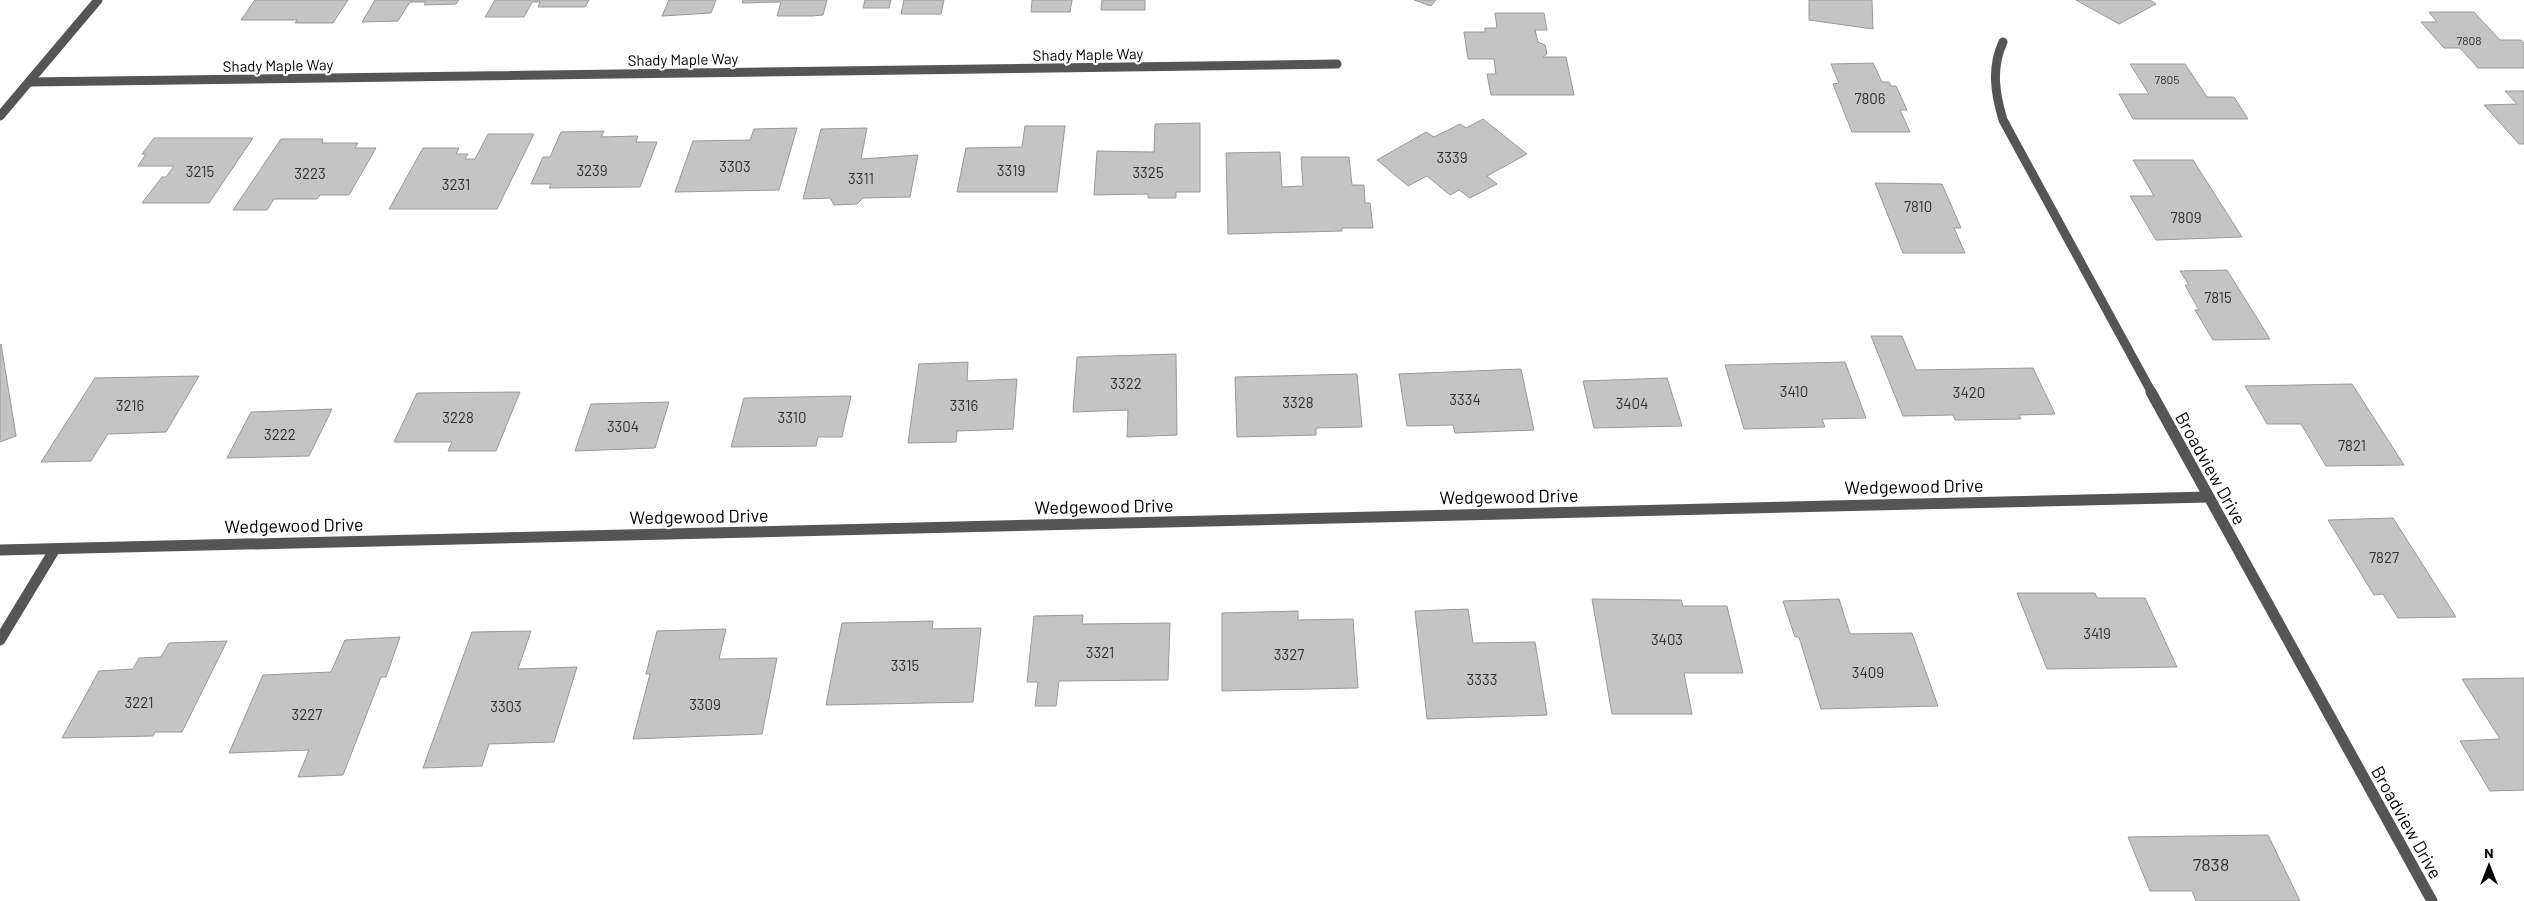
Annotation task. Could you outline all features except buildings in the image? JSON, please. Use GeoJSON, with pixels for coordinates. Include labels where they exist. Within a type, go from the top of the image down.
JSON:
{"type":"FeatureCollection","features":[{"type":"Feature","properties":{"kind":"street"},"geometry":{"type":"LineString","coordinates":[[0,116],[98,0]]}},
{"type":"Feature","properties":{"kind":"street","name":"Broadview Drive"},"geometry":{"type":"LineString","coordinates":[[2003,42],[1994,68],[1996,98],[2003,120],[2432,901]]}},
{"type":"Feature","properties":{"kind":"street","name":"Shady Maple Way"},"geometry":{"type":"LineString","coordinates":[[29,82],[1337,64]]}},
{"type":"Feature","properties":{"kind":"street","name":"Wedgewood Drive"},"geometry":{"type":"LineString","coordinates":[[0,550],[2209,497]]}},
{"type":"Feature","properties":{"kind":"street"},"geometry":{"type":"LineString","coordinates":[[0,640],[55,549]]}}]}
